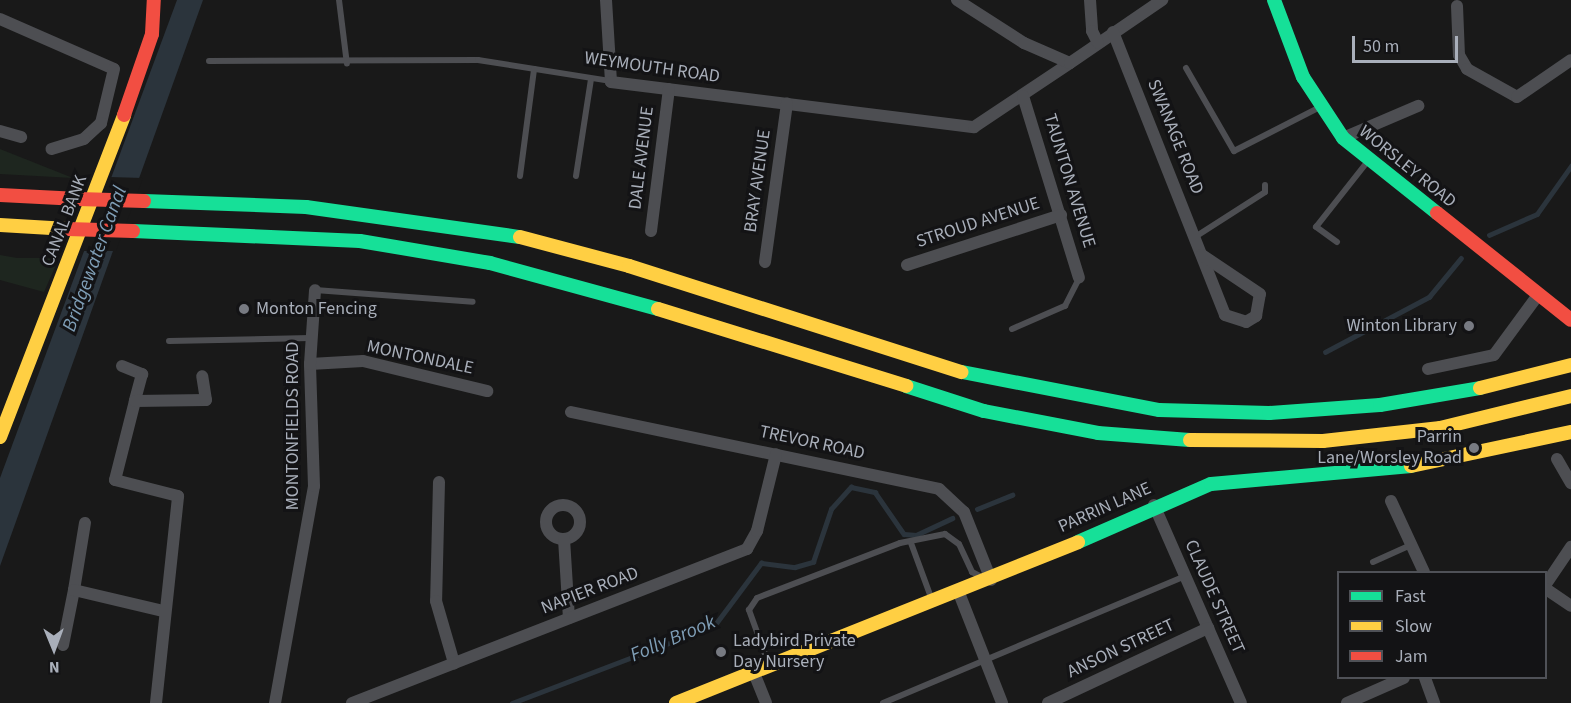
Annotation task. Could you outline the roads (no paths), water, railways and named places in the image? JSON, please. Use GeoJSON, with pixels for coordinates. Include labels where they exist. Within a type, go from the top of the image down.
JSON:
{"type":"FeatureCollection","features":[{"type":"Feature","properties":{"kind":"main road","name":"CANAL BANK"},"geometry":{"type":"LineString","coordinates":[[0,437],[130,102],[154,16],[154,0]]}},
{"type":"Feature","properties":{"kind":"main road","name":"WORSLEY ROAD"},"geometry":{"type":"LineString","coordinates":[[1274,0],[1320,107],[1343,138],[1368,161],[1571,320]]}},
{"type":"Feature","properties":{"kind":"main road"},"geometry":{"type":"LineString","coordinates":[[0,195],[79,200],[306,207],[502,234],[629,266],[994,382],[1159,410],[1269,412],[1380,405],[1486,387],[1571,365]]}},
{"type":"Feature","properties":{"kind":"main road"},"geometry":{"type":"LineString","coordinates":[[0,225],[360,241],[490,263],[617,296],[984,411],[1098,432],[1206,441],[1323,441],[1440,428],[1571,396]]}},
{"type":"Feature","properties":{"kind":"main road","name":"PARRIN LANE"},"geometry":{"type":"LineString","coordinates":[[676,703],[933,604],[991,580],[1154,505],[1211,484],[1387,471],[1571,432]]}},
{"type":"Feature","properties":{"kind":"street"},"geometry":{"type":"LineString","coordinates":[[606,0],[611,82]]}},
{"type":"Feature","properties":{"kind":"street"},"geometry":{"type":"LineString","coordinates":[[957,0],[1023,43],[1070,63]]}},
{"type":"Feature","properties":{"kind":"street"},"geometry":{"type":"LineString","coordinates":[[1090,0],[1092,31],[1098,43]]}},
{"type":"Feature","properties":{"kind":"street","name":"WEYMOUTH ROAD"},"geometry":{"type":"LineString","coordinates":[[611,82],[974,127],[1162,0]]}},
{"type":"Feature","properties":{"kind":"street"},"geometry":{"type":"LineString","coordinates":[[1456,6],[1459,56],[1467,69],[1517,97],[1571,60]]}},
{"type":"Feature","properties":{"kind":"street"},"geometry":{"type":"LineString","coordinates":[[0,19],[114,69],[101,123],[84,139],[51,149]]}},
{"type":"Feature","properties":{"kind":"street","name":"SWANAGE ROAD"},"geometry":{"type":"LineString","coordinates":[[1113,33],[1225,315],[1246,322],[1256,316],[1260,294],[1202,255]]}},
{"type":"Feature","properties":{"kind":"street","name":"DALE AVENUE"},"geometry":{"type":"LineString","coordinates":[[651,231],[669,89]]}},
{"type":"Feature","properties":{"kind":"street","name":"TAUNTON AVENUE"},"geometry":{"type":"LineString","coordinates":[[1023,96],[1079,278]]}},
{"type":"Feature","properties":{"kind":"street","name":"BRAY AVENUE"},"geometry":{"type":"LineString","coordinates":[[765,262],[787,104]]}},
{"type":"Feature","properties":{"kind":"street"},"geometry":{"type":"LineString","coordinates":[[1343,138],[1418,106]]}},
{"type":"Feature","properties":{"kind":"street"},"geometry":{"type":"LineString","coordinates":[[0,131],[21,137]]}},
{"type":"Feature","properties":{"kind":"street","name":"STROUD AVENUE"},"geometry":{"type":"LineString","coordinates":[[907,265],[1061,215]]}},
{"type":"Feature","properties":{"kind":"street","name":"MONTONFIELDS ROAD"},"geometry":{"type":"LineString","coordinates":[[275,703],[312,504],[310,338],[315,290]]}},
{"type":"Feature","properties":{"kind":"street"},"geometry":{"type":"LineString","coordinates":[[1428,369],[1494,355],[1538,295]]}},
{"type":"Feature","properties":{"kind":"street","name":"MONTONDALE"},"geometry":{"type":"LineString","coordinates":[[310,364],[363,362],[487,391]]}},
{"type":"Feature","properties":{"kind":"street"},"geometry":{"type":"LineString","coordinates":[[122,366],[142,374],[115,480],[178,496],[163,611],[156,703]]}},
{"type":"Feature","properties":{"kind":"street"},"geometry":{"type":"LineString","coordinates":[[135,401],[206,400],[202,376]]}},
{"type":"Feature","properties":{"kind":"street","name":"TREVOR ROAD"},"geometry":{"type":"LineString","coordinates":[[571,412],[776,454],[946,493],[964,512],[991,580]]}},
{"type":"Feature","properties":{"kind":"street","name":"NAPIER ROAD"},"geometry":{"type":"LineString","coordinates":[[352,703],[747,549],[755,539],[776,454]]}},
{"type":"Feature","properties":{"kind":"street"},"geometry":{"type":"LineString","coordinates":[[1557,459],[1571,483]]}},
{"type":"Feature","properties":{"kind":"street"},"geometry":{"type":"LineString","coordinates":[[439,482],[436,601],[454,663]]}},
{"type":"Feature","properties":{"kind":"street"},"geometry":{"type":"LineString","coordinates":[[1391,501],[1423,571]]}},
{"type":"Feature","properties":{"kind":"street","name":"CLAUDE STREET"},"geometry":{"type":"LineString","coordinates":[[1154,505],[1241,703]]}},
{"type":"Feature","properties":{"kind":"street"},"geometry":{"type":"LineString","coordinates":[[63,645],[85,523]]}},
{"type":"Feature","properties":{"kind":"street"},"geometry":{"type":"LineString","coordinates":[[564,539],[569,618]]}},
{"type":"Feature","properties":{"kind":"street"},"geometry":{"type":"LineString","coordinates":[[1547,583],[1571,547]]}},
{"type":"Feature","properties":{"kind":"street"},"geometry":{"type":"LineString","coordinates":[[1547,588],[1571,606]]}},
{"type":"Feature","properties":{"kind":"street"},"geometry":{"type":"LineString","coordinates":[[74,590],[163,611]]}},
{"type":"Feature","properties":{"kind":"street"},"geometry":{"type":"LineString","coordinates":[[959,593],[1002,703]]}},
{"type":"Feature","properties":{"kind":"street","name":"ANSON STREET"},"geometry":{"type":"LineString","coordinates":[[1048,703],[1208,628]]}},
{"type":"Feature","properties":{"kind":"street"},"geometry":{"type":"LineString","coordinates":[[754,673],[766,703]]}},
{"type":"Feature","properties":{"kind":"street"},"geometry":{"type":"LineString","coordinates":[[1347,703],[1402,679]]}},
{"type":"Feature","properties":{"kind":"street"},"geometry":{"type":"LineString","coordinates":[[1425,679],[1434,703]]}},
{"type":"Feature","properties":{"kind":"lane"},"geometry":{"type":"LineString","coordinates":[[339,0],[347,64]]}},
{"type":"Feature","properties":{"kind":"lane","name":"WEYMOUTH ROAD"},"geometry":{"type":"LineString","coordinates":[[209,61],[347,64],[478,60],[611,82]]}},
{"type":"Feature","properties":{"kind":"lane"},"geometry":{"type":"LineString","coordinates":[[1186,68],[1234,152],[1320,107]]}},
{"type":"Feature","properties":{"kind":"lane"},"geometry":{"type":"LineString","coordinates":[[520,176],[534,69]]}},
{"type":"Feature","properties":{"kind":"lane"},"geometry":{"type":"LineString","coordinates":[[576,176],[591,79]]}},
{"type":"Feature","properties":{"kind":"lane"},"geometry":{"type":"LineString","coordinates":[[1337,243],[1316,227],[1368,161]]}},
{"type":"Feature","properties":{"kind":"lane"},"geometry":{"type":"LineString","coordinates":[[1195,237],[1265,192],[1265,185]]}},
{"type":"Feature","properties":{"kind":"lane"},"geometry":{"type":"LineString","coordinates":[[1012,329],[1065,306],[1079,278]]}},
{"type":"Feature","properties":{"kind":"lane"},"geometry":{"type":"LineString","coordinates":[[315,290],[472,302]]}},
{"type":"Feature","properties":{"kind":"lane"},"geometry":{"type":"LineString","coordinates":[[169,341],[310,338]]}},
{"type":"Feature","properties":{"kind":"lane"},"geometry":{"type":"LineString","coordinates":[[770,667],[751,619],[751,602],[911,543],[950,535],[972,572],[991,580]]}},
{"type":"Feature","properties":{"kind":"lane"},"geometry":{"type":"LineString","coordinates":[[911,543],[933,604]]}},
{"type":"Feature","properties":{"kind":"lane"},"geometry":{"type":"LineString","coordinates":[[1373,562],[1411,545]]}},
{"type":"Feature","properties":{"kind":"lane"},"geometry":{"type":"LineString","coordinates":[[883,703],[986,663],[1185,576]]}},
{"type":"Feature","properties":{"kind":"water","name":"Bridgewater Canal"},"geometry":{"type":"Polygon","coordinates":[[[177,0],[203,0],[0,566],[0,478],[177,0]]]}},
{"type":"Feature","properties":{"kind":"waterway","name":"Folly Brook"},"geometry":{"type":"LineString","coordinates":[[1489,235],[1537,214],[1571,166]]}},
{"type":"Feature","properties":{"kind":"waterway","name":"Folly Brook"},"geometry":{"type":"LineString","coordinates":[[1325,352],[1429,297],[1461,258]]}},
{"type":"Feature","properties":{"kind":"waterway","name":"Folly Brook"},"geometry":{"type":"LineString","coordinates":[[512,703],[714,626],[761,563],[795,567],[813,562],[831,509],[851,487],[875,492],[904,534],[916,535],[952,518]]}},
{"type":"Feature","properties":{"kind":"waterway","name":"Folly Brook"},"geometry":{"type":"LineString","coordinates":[[977,509],[1012,495]]}},
{"type":"Feature","properties":{"kind":"place","name":"Monton Fencing"},"geometry":{"type":"Point","coordinates":[244,309]}},
{"type":"Feature","properties":{"kind":"place","name":"Winton Library"},"geometry":{"type":"Point","coordinates":[1469,326]}},
{"type":"Feature","properties":{"kind":"place","name":"Parrin Lane/Worsley Road"},"geometry":{"type":"Point","coordinates":[1474,448]}},
{"type":"Feature","properties":{"kind":"place","name":"Ladybird Private Day Nursery"},"geometry":{"type":"Point","coordinates":[721,652]}}]}
